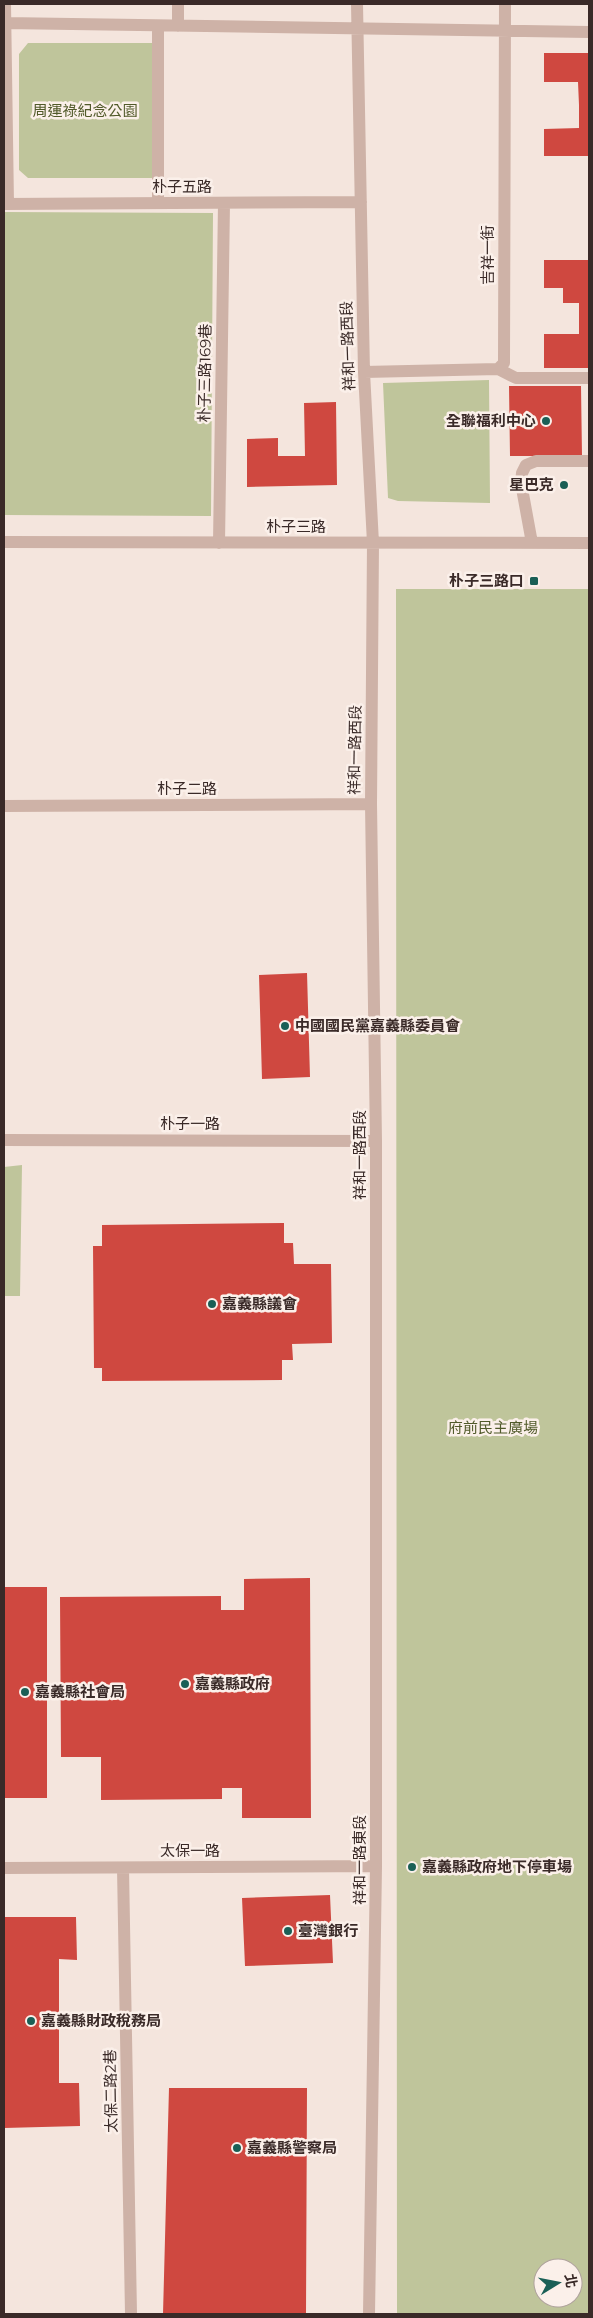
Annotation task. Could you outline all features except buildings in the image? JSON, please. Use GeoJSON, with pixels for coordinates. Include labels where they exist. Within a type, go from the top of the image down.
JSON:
{"type":"FeatureCollection","features":[{"type":"Feature","properties":{"kind":"street"},"geometry":{"type":"LineString","coordinates":[[5,4],[6,204]]}},
{"type":"Feature","properties":{"kind":"street"},"geometry":{"type":"LineString","coordinates":[[178,4],[178,26]]}},
{"type":"Feature","properties":{"kind":"street","name":"祥和一路西段"},"geometry":{"type":"LineString","coordinates":[[358,4],[364,372],[373,543],[371,804],[376,1141],[377,1496]]}},
{"type":"Feature","properties":{"kind":"street","name":"吉祥一街"},"geometry":{"type":"LineString","coordinates":[[498,369],[504,363],[505,4]]}},
{"type":"Feature","properties":{"kind":"street"},"geometry":{"type":"LineString","coordinates":[[6,24],[589,32]]}},
{"type":"Feature","properties":{"kind":"street"},"geometry":{"type":"LineString","coordinates":[[158,26],[158,203]]}},
{"type":"Feature","properties":{"kind":"street","name":"朴子五路"},"geometry":{"type":"LineString","coordinates":[[6,204],[361,202]]}},
{"type":"Feature","properties":{"kind":"street","name":"朴子三路169巷"},"geometry":{"type":"LineString","coordinates":[[219,543],[224,203]]}},
{"type":"Feature","properties":{"kind":"street"},"geometry":{"type":"LineString","coordinates":[[364,372],[498,369],[516,378],[589,378]]}},
{"type":"Feature","properties":{"kind":"street"},"geometry":{"type":"LineString","coordinates":[[532,543],[521,483],[522,473],[526,465],[536,461],[589,461]]}},
{"type":"Feature","properties":{"kind":"street","name":"朴子三路"},"geometry":{"type":"LineString","coordinates":[[4,542],[589,543]]}},
{"type":"Feature","properties":{"kind":"street","name":"朴子二路"},"geometry":{"type":"LineString","coordinates":[[4,806],[371,804]]}},
{"type":"Feature","properties":{"kind":"street","name":"朴子一路"},"geometry":{"type":"LineString","coordinates":[[4,1140],[376,1141]]}},
{"type":"Feature","properties":{"kind":"street","name":"祥和一路東段"},"geometry":{"type":"LineString","coordinates":[[369,2314],[376,1866],[377,1496]]}},
{"type":"Feature","properties":{"kind":"street","name":"太保一路"},"geometry":{"type":"LineString","coordinates":[[4,1868],[376,1866]]}},
{"type":"Feature","properties":{"kind":"street","name":"太保二路2巷"},"geometry":{"type":"LineString","coordinates":[[123,1868],[131,2314]]}},
{"type":"Feature","properties":{"kind":"green space","name":"周運祿紀念公園"},"geometry":{"type":"Polygon","coordinates":[[[28,43],[152,43],[152,178],[28,178],[19,170],[19,54],[28,43]]]}},
{"type":"Feature","properties":{"kind":"green space"},"geometry":{"type":"Polygon","coordinates":[[[4,212],[213,213],[211,516],[4,515],[4,212]]]}},
{"type":"Feature","properties":{"kind":"green space"},"geometry":{"type":"Polygon","coordinates":[[[489,380],[490,503],[398,501],[388,498],[383,383],[489,380]]]}},
{"type":"Feature","properties":{"kind":"green space","name":"府前民主廣場"},"geometry":{"type":"Polygon","coordinates":[[[396,589],[589,589],[589,2314],[397,2314],[396,589]]]}},
{"type":"Feature","properties":{"kind":"green space"},"geometry":{"type":"Polygon","coordinates":[[[22,1165],[20,1296],[4,1296],[4,1167],[22,1165]]]}},
{"type":"Feature","properties":{"kind":"place","name":"全聯福利中心"},"geometry":{"type":"Point","coordinates":[546,421]}},
{"type":"Feature","properties":{"kind":"place","name":"星巴克"},"geometry":{"type":"Point","coordinates":[564,485]}},
{"type":"Feature","properties":{"kind":"place","name":"朴子三路口"},"geometry":{"type":"Point","coordinates":[534,581]}},
{"type":"Feature","properties":{"kind":"place","name":"中國國民黨嘉義縣委員會"},"geometry":{"type":"Point","coordinates":[285,1026]}},
{"type":"Feature","properties":{"kind":"place","name":"嘉義縣議會"},"geometry":{"type":"Point","coordinates":[212,1304]}},
{"type":"Feature","properties":{"kind":"place","name":"嘉義縣政府"},"geometry":{"type":"Point","coordinates":[185,1684]}},
{"type":"Feature","properties":{"kind":"place","name":"嘉義縣社會局"},"geometry":{"type":"Point","coordinates":[25,1692]}},
{"type":"Feature","properties":{"kind":"place","name":"嘉義縣政府地下停車場"},"geometry":{"type":"Point","coordinates":[412,1867]}},
{"type":"Feature","properties":{"kind":"place","name":"臺灣銀行"},"geometry":{"type":"Point","coordinates":[288,1931]}},
{"type":"Feature","properties":{"kind":"place","name":"嘉義縣財政稅務局"},"geometry":{"type":"Point","coordinates":[31,2021]}},
{"type":"Feature","properties":{"kind":"place","name":"嘉義縣警察局"},"geometry":{"type":"Point","coordinates":[237,2148]}}]}
